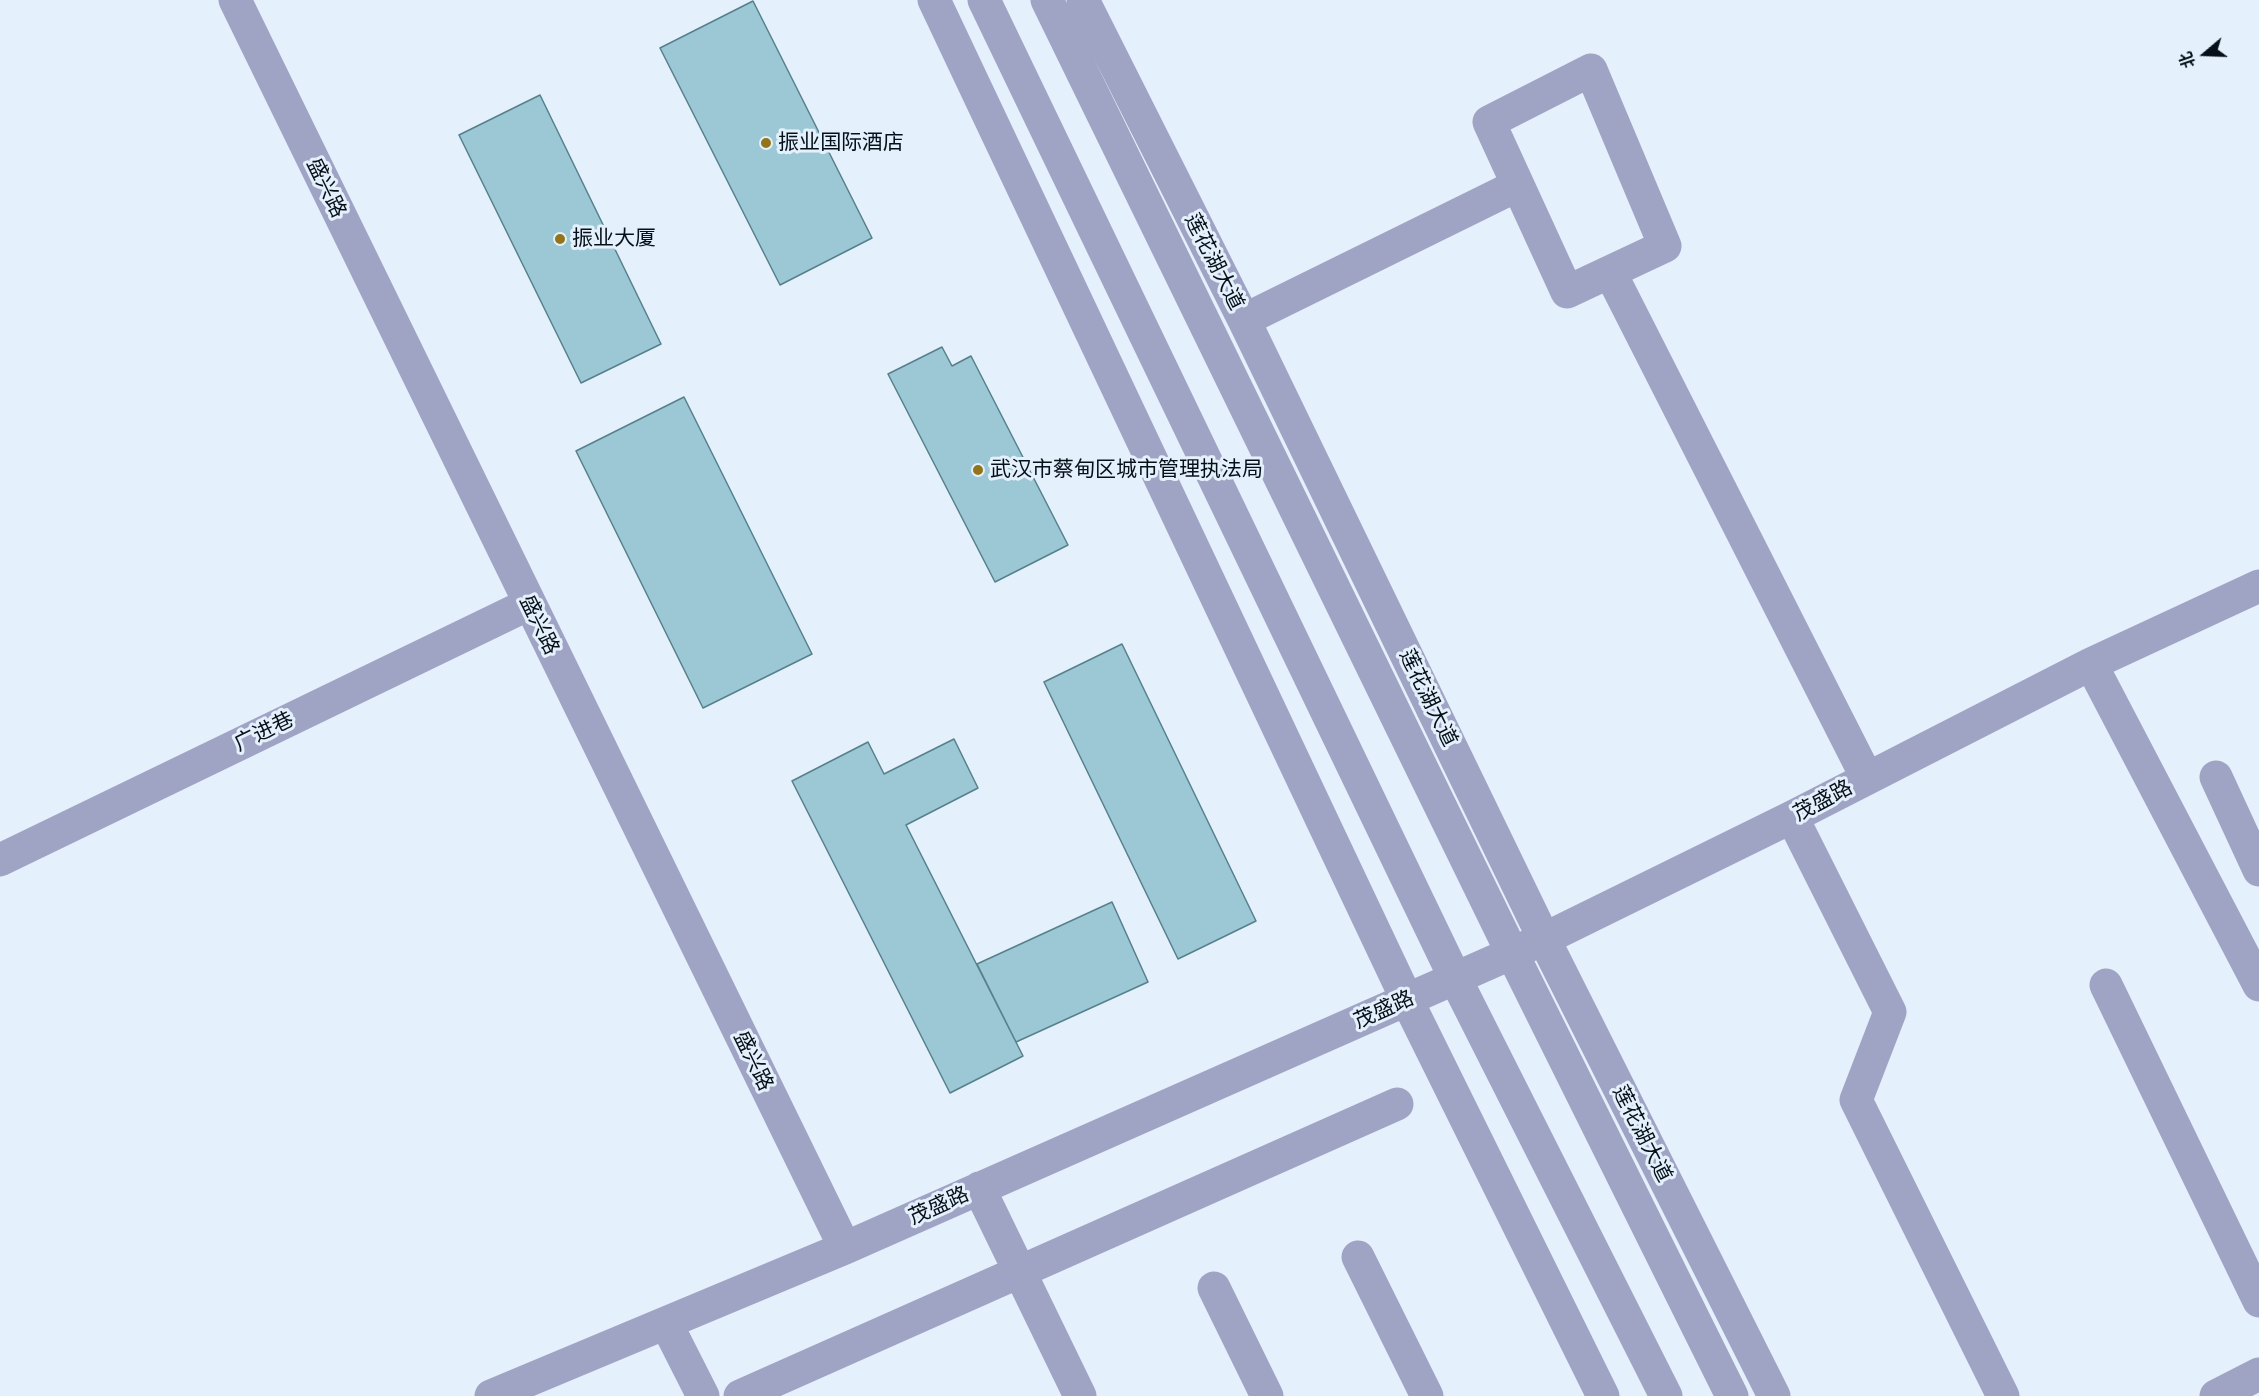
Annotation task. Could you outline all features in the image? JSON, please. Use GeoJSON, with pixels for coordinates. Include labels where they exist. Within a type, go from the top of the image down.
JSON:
{"type":"FeatureCollection","features":[{"type":"Feature","properties":{"kind":"street","name":"盛兴路"},"geometry":{"type":"LineString","coordinates":[[234,0],[845,1248]]}},
{"type":"Feature","properties":{"kind":"street"},"geometry":{"type":"LineString","coordinates":[[934,0],[1407,1000],[1603,1396]]}},
{"type":"Feature","properties":{"kind":"street"},"geometry":{"type":"LineString","coordinates":[[984,0],[1455,978],[1666,1396]]}},
{"type":"Feature","properties":{"kind":"street","name":"莲花湖大道"},"geometry":{"type":"LineString","coordinates":[[1047,0],[1512,952],[1732,1396]]}},
{"type":"Feature","properties":{"kind":"street","name":"莲花湖大道"},"geometry":{"type":"LineString","coordinates":[[1083,0],[1244,320],[1544,939],[1774,1396]]}},
{"type":"Feature","properties":{"kind":"street"},"geometry":{"type":"LineString","coordinates":[[1591,70],[1665,246],[1567,292],[1518,185],[1489,122],[1591,70]]}},
{"type":"Feature","properties":{"kind":"street"},"geometry":{"type":"LineString","coordinates":[[1244,320],[1518,185]]}},
{"type":"Feature","properties":{"kind":"street"},"geometry":{"type":"LineString","coordinates":[[1610,272],[1867,778]]}},
{"type":"Feature","properties":{"kind":"street","name":"茂盛路"},"geometry":{"type":"LineString","coordinates":[[491,1396],[845,1248],[1544,939],[1792,817],[2091,664],[2259,586]]}},
{"type":"Feature","properties":{"kind":"street","name":"广进巷"},"geometry":{"type":"LineString","coordinates":[[0,860],[529,604]]}},
{"type":"Feature","properties":{"kind":"street"},"geometry":{"type":"LineString","coordinates":[[2091,664],[2259,985]]}},
{"type":"Feature","properties":{"kind":"street"},"geometry":{"type":"LineString","coordinates":[[2216,777],[2259,870]]}},
{"type":"Feature","properties":{"kind":"street"},"geometry":{"type":"LineString","coordinates":[[1792,817],[1890,1012],[1856,1100],[2003,1396]]}},
{"type":"Feature","properties":{"kind":"street"},"geometry":{"type":"LineString","coordinates":[[2106,985],[2259,1301]]}},
{"type":"Feature","properties":{"kind":"street"},"geometry":{"type":"LineString","coordinates":[[740,1396],[1396,1104]]}},
{"type":"Feature","properties":{"kind":"street"},"geometry":{"type":"LineString","coordinates":[[980,1188],[1080,1396]]}},
{"type":"Feature","properties":{"kind":"street"},"geometry":{"type":"LineString","coordinates":[[1358,1257],[1427,1396]]}},
{"type":"Feature","properties":{"kind":"street"},"geometry":{"type":"LineString","coordinates":[[1214,1288],[1267,1396]]}},
{"type":"Feature","properties":{"kind":"street"},"geometry":{"type":"LineString","coordinates":[[666,1323],[703,1396]]}},
{"type":"Feature","properties":{"kind":"street"},"geometry":{"type":"LineString","coordinates":[[2216,1396],[2259,1374]]}},
{"type":"Feature","properties":{"kind":"building","name":"振业国际酒店"},"geometry":{"type":"Polygon","coordinates":[[[753,1],[872,238],[780,285],[660,48],[753,1]]]}},
{"type":"Feature","properties":{"kind":"building","name":"振业大厦"},"geometry":{"type":"Polygon","coordinates":[[[540,95],[661,344],[581,383],[459,135],[540,95]]]}},
{"type":"Feature","properties":{"kind":"building"},"geometry":{"type":"Polygon","coordinates":[[[942,347],[952,366],[971,356],[1068,545],[995,582],[888,374],[942,347]]]}},
{"type":"Feature","properties":{"kind":"building"},"geometry":{"type":"Polygon","coordinates":[[[684,397],[812,654],[703,708],[576,451],[684,397]]]}},
{"type":"Feature","properties":{"kind":"building"},"geometry":{"type":"Polygon","coordinates":[[[1122,644],[1256,921],[1178,959],[1044,682],[1122,644]]]}},
{"type":"Feature","properties":{"kind":"building"},"geometry":{"type":"Polygon","coordinates":[[[954,739],[978,788],[906,825],[1023,1056],[950,1093],[792,781],[868,742],[884,774],[954,739]]]}},
{"type":"Feature","properties":{"kind":"building"},"geometry":{"type":"Polygon","coordinates":[[[1112,902],[1148,982],[1016,1042],[977,964],[1112,902]]]}},
{"type":"Feature","properties":{"kind":"place","name":"振业国际酒店"},"geometry":{"type":"Point","coordinates":[766,143]}},
{"type":"Feature","properties":{"kind":"place","name":"振业大厦"},"geometry":{"type":"Point","coordinates":[560,239]}},
{"type":"Feature","properties":{"kind":"place","name":"武汉市蔡甸区城市管理执法局"},"geometry":{"type":"Point","coordinates":[978,470]}}]}
